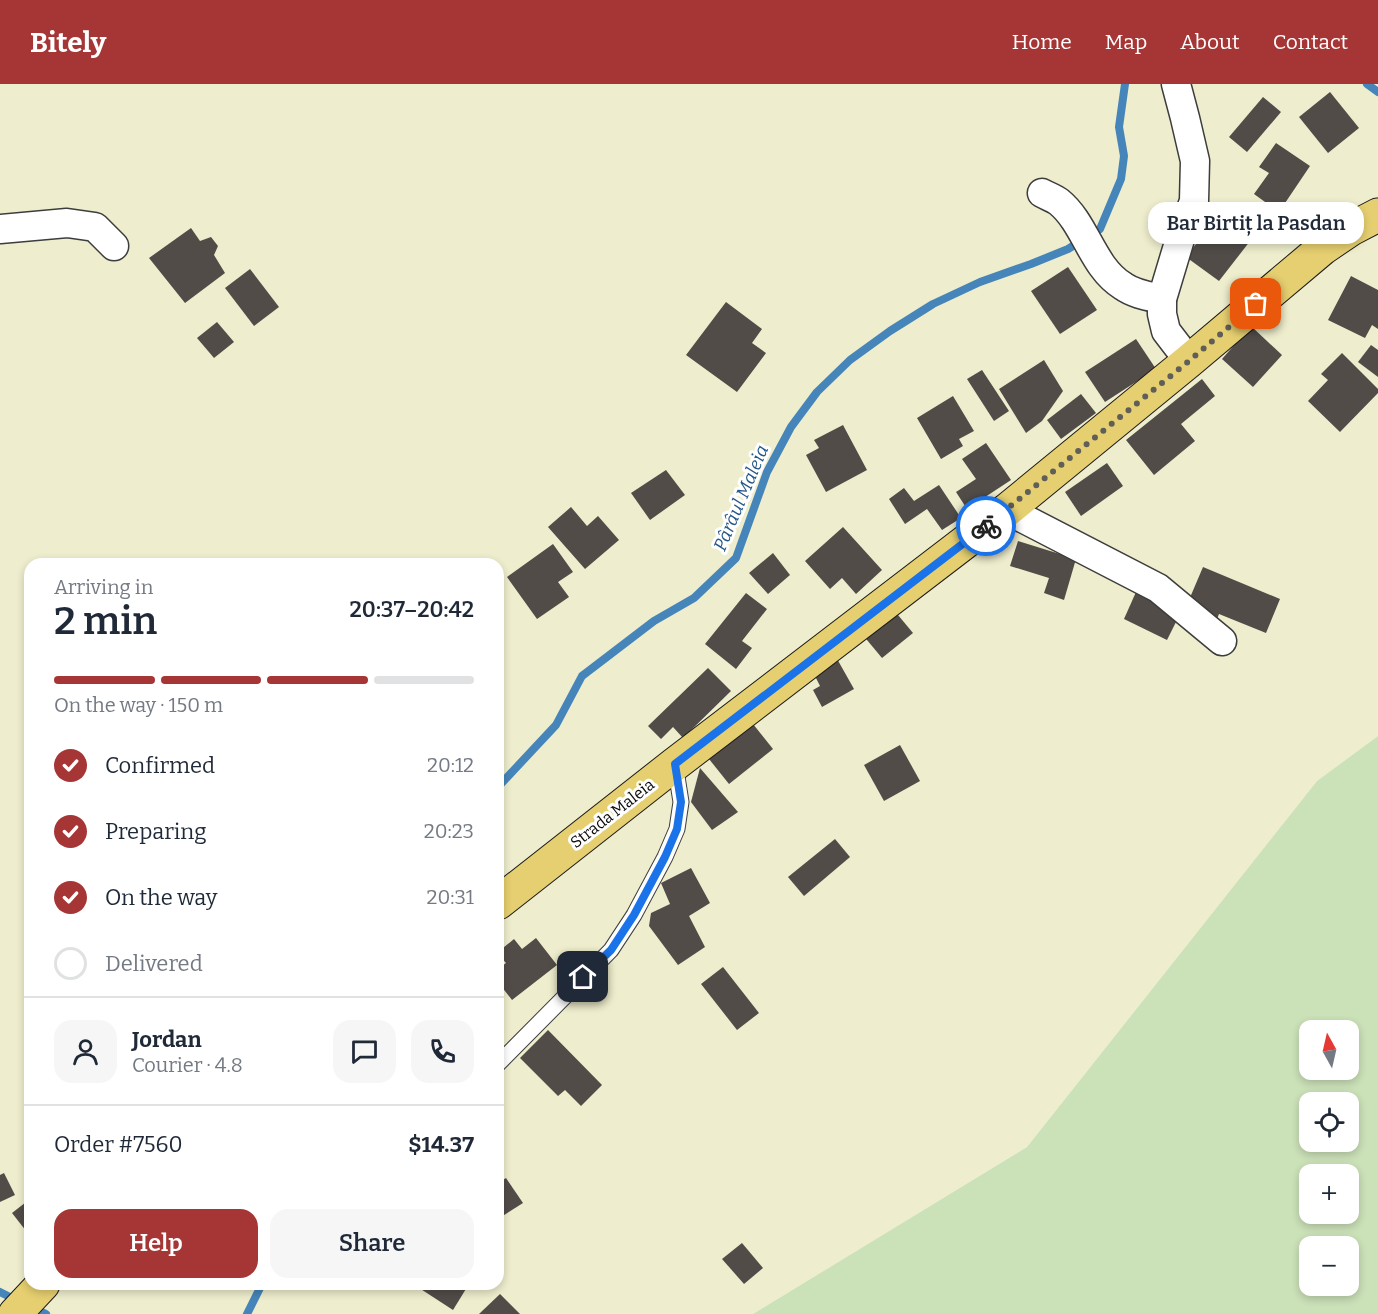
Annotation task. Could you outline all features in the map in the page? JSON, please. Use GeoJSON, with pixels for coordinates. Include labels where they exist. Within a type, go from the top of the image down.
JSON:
{"type":"FeatureCollection","features":[{"type":"Feature","properties":{"kind":"main road","name":"Strada Maleia"},"geometry":{"type":"LineString","coordinates":[[504,898],[675,764],[1007,510],[1323,248],[1378,214]]}},
{"type":"Feature","properties":{"kind":"main road"},"geometry":{"type":"LineString","coordinates":[[15,1314],[37,1290]]}},
{"type":"Feature","properties":{"kind":"street"},"geometry":{"type":"LineString","coordinates":[[1176,84],[1195,161],[1194,201],[1162,299],[1162,314],[1166,331],[1189,361]]}},
{"type":"Feature","properties":{"kind":"street"},"geometry":{"type":"LineString","coordinates":[[1042,193],[1058,201],[1076,222],[1105,270],[1121,286],[1136,293],[1162,299]]}},
{"type":"Feature","properties":{"kind":"street"},"geometry":{"type":"LineString","coordinates":[[0,229],[67,223],[95,227],[114,246]]}},
{"type":"Feature","properties":{"kind":"street"},"geometry":{"type":"LineString","coordinates":[[1007,510],[1158,588],[1221,641]]}},
{"type":"Feature","properties":{"kind":"lane"},"geometry":{"type":"LineString","coordinates":[[504,1058],[611,950],[634,915],[677,829],[681,802],[675,764]]}},
{"type":"Feature","properties":{"kind":"green space"},"geometry":{"type":"Polygon","coordinates":[[[0,84],[1378,84],[1378,736],[1317,781],[1027,1147],[753,1314],[0,1314],[0,84]]]}},
{"type":"Feature","properties":{"kind":"green space"},"geometry":{"type":"Polygon","coordinates":[[[1378,736],[1378,1314],[753,1314],[1027,1147],[1317,781],[1378,736]]]}},
{"type":"Feature","properties":{"kind":"building"},"geometry":{"type":"Polygon","coordinates":[[[1330,92],[1359,128],[1328,153],[1299,117],[1330,92]]]}},
{"type":"Feature","properties":{"kind":"building"},"geometry":{"type":"Polygon","coordinates":[[[1263,97],[1281,112],[1247,152],[1229,137],[1263,97]]]}},
{"type":"Feature","properties":{"kind":"building"},"geometry":{"type":"Polygon","coordinates":[[[1276,143],[1310,166],[1279,212],[1254,194],[1269,173],[1259,167],[1276,143]]]}},
{"type":"Feature","properties":{"kind":"building"},"geometry":{"type":"Polygon","coordinates":[[[1228,202],[1261,227],[1219,281],[1186,257],[1228,202]]]}},
{"type":"Feature","properties":{"kind":"building"},"geometry":{"type":"Polygon","coordinates":[[[191,228],[200,241],[211,237],[218,246],[214,255],[225,273],[185,303],[149,258],[191,228]]]}},
{"type":"Feature","properties":{"kind":"building"},"geometry":{"type":"Polygon","coordinates":[[[1068,267],[1097,310],[1060,334],[1031,291],[1068,267]]]}},
{"type":"Feature","properties":{"kind":"building"},"geometry":{"type":"Polygon","coordinates":[[[250,269],[279,307],[254,326],[225,288],[250,269]]]}},
{"type":"Feature","properties":{"kind":"building"},"geometry":{"type":"Polygon","coordinates":[[[1351,276],[1378,290],[1378,329],[1372,325],[1365,338],[1328,320],[1351,276]]]}},
{"type":"Feature","properties":{"kind":"building"},"geometry":{"type":"Polygon","coordinates":[[[726,302],[762,329],[752,343],[766,353],[737,392],[686,355],[726,302]]]}},
{"type":"Feature","properties":{"kind":"building"},"geometry":{"type":"Polygon","coordinates":[[[217,322],[234,342],[214,358],[197,338],[217,322]]]}},
{"type":"Feature","properties":{"kind":"building"},"geometry":{"type":"Polygon","coordinates":[[[1251,326],[1282,355],[1253,387],[1222,359],[1251,326]]]}},
{"type":"Feature","properties":{"kind":"building"},"geometry":{"type":"Polygon","coordinates":[[[1136,339],[1156,369],[1105,402],[1085,372],[1136,339]]]}},
{"type":"Feature","properties":{"kind":"building"},"geometry":{"type":"Polygon","coordinates":[[[1371,345],[1378,350],[1378,377],[1358,362],[1371,345]]]}},
{"type":"Feature","properties":{"kind":"building"},"geometry":{"type":"Polygon","coordinates":[[[1342,353],[1378,389],[1378,393],[1340,432],[1308,401],[1328,380],[1321,374],[1342,353]]]}},
{"type":"Feature","properties":{"kind":"building"},"geometry":{"type":"Polygon","coordinates":[[[1044,360],[1063,391],[1042,421],[1026,433],[999,389],[1044,360]]]}},
{"type":"Feature","properties":{"kind":"building"},"geometry":{"type":"Polygon","coordinates":[[[982,370],[1009,411],[994,421],[967,379],[982,370]]]}},
{"type":"Feature","properties":{"kind":"building"},"geometry":{"type":"Polygon","coordinates":[[[1202,379],[1215,396],[1181,424],[1195,441],[1154,475],[1126,440],[1202,379]]]}},
{"type":"Feature","properties":{"kind":"building"},"geometry":{"type":"Polygon","coordinates":[[[1081,394],[1096,413],[1061,439],[1047,420],[1081,394]]]}},
{"type":"Feature","properties":{"kind":"building"},"geometry":{"type":"Polygon","coordinates":[[[953,396],[974,431],[959,439],[963,446],[941,459],[917,418],[953,396]]]}},
{"type":"Feature","properties":{"kind":"building"},"geometry":{"type":"Polygon","coordinates":[[[843,425],[867,470],[826,492],[806,455],[819,448],[814,440],[843,425]]]}},
{"type":"Feature","properties":{"kind":"building"},"geometry":{"type":"Polygon","coordinates":[[[986,443],[1011,480],[967,509],[956,492],[976,479],[962,459],[986,443]]]}},
{"type":"Feature","properties":{"kind":"building"},"geometry":{"type":"Polygon","coordinates":[[[1107,463],[1123,486],[1081,516],[1065,492],[1107,463]]]}},
{"type":"Feature","properties":{"kind":"building"},"geometry":{"type":"Polygon","coordinates":[[[666,470],[685,495],[650,520],[631,493],[666,470]]]}},
{"type":"Feature","properties":{"kind":"building"},"geometry":{"type":"Polygon","coordinates":[[[939,485],[961,518],[942,530],[927,509],[905,524],[889,499],[904,488],[914,501],[939,485]]]}},
{"type":"Feature","properties":{"kind":"building"},"geometry":{"type":"Polygon","coordinates":[[[571,507],[587,526],[598,516],[619,540],[585,569],[548,527],[571,507]]]}},
{"type":"Feature","properties":{"kind":"building"},"geometry":{"type":"Polygon","coordinates":[[[843,527],[882,570],[856,594],[842,578],[830,589],[805,561],[843,527]]]}},
{"type":"Feature","properties":{"kind":"building"},"geometry":{"type":"Polygon","coordinates":[[[1018,541],[1076,559],[1064,600],[1044,593],[1049,578],[1010,566],[1018,541]]]}},
{"type":"Feature","properties":{"kind":"building"},"geometry":{"type":"Polygon","coordinates":[[[553,544],[573,572],[558,582],[569,597],[537,619],[507,577],[553,544]]]}},
{"type":"Feature","properties":{"kind":"building"},"geometry":{"type":"Polygon","coordinates":[[[773,553],[790,575],[768,594],[749,573],[773,553]]]}},
{"type":"Feature","properties":{"kind":"building"},"geometry":{"type":"Polygon","coordinates":[[[1203,567],[1280,599],[1266,633],[1219,614],[1217,619],[1186,607],[1203,567]]]}},
{"type":"Feature","properties":{"kind":"building"},"geometry":{"type":"Polygon","coordinates":[[[1136,592],[1179,616],[1167,640],[1124,619],[1136,592]]]}},
{"type":"Feature","properties":{"kind":"building"},"geometry":{"type":"Polygon","coordinates":[[[746,593],[767,609],[742,641],[752,648],[736,669],[705,644],[746,593]]]}},
{"type":"Feature","properties":{"kind":"building"},"geometry":{"type":"Polygon","coordinates":[[[893,609],[913,633],[882,658],[862,634],[893,609]]]}},
{"type":"Feature","properties":{"kind":"building"},"geometry":{"type":"Polygon","coordinates":[[[836,657],[854,689],[822,707],[813,690],[820,686],[812,670],[836,657]]]}},
{"type":"Feature","properties":{"kind":"building"},"geometry":{"type":"Polygon","coordinates":[[[708,668],[731,691],[683,738],[673,727],[661,739],[648,726],[708,668]]]}},
{"type":"Feature","properties":{"kind":"building"},"geometry":{"type":"Polygon","coordinates":[[[753,724],[773,749],[729,784],[709,759],[753,724]]]}},
{"type":"Feature","properties":{"kind":"building"},"geometry":{"type":"Polygon","coordinates":[[[900,745],[920,781],[884,801],[864,765],[900,745]]]}},
{"type":"Feature","properties":{"kind":"building"},"geometry":{"type":"Polygon","coordinates":[[[700,768],[738,812],[712,830],[691,802],[700,768]]]}},
{"type":"Feature","properties":{"kind":"building"},"geometry":{"type":"Polygon","coordinates":[[[835,839],[850,857],[804,896],[788,877],[835,839]]]}},
{"type":"Feature","properties":{"kind":"building"},"geometry":{"type":"Polygon","coordinates":[[[691,868],[710,903],[689,916],[705,947],[678,965],[649,926],[651,913],[670,904],[661,883],[691,868]]]}},
{"type":"Feature","properties":{"kind":"building"},"geometry":{"type":"Polygon","coordinates":[[[536,938],[557,965],[512,1000],[504,990],[504,964],[506,963],[504,947],[514,939],[522,949],[536,938]]]}},
{"type":"Feature","properties":{"kind":"building"},"geometry":{"type":"Polygon","coordinates":[[[723,967],[759,1013],[737,1030],[701,984],[723,967]]]}},
{"type":"Feature","properties":{"kind":"building"},"geometry":{"type":"Polygon","coordinates":[[[548,1030],[602,1085],[581,1106],[565,1090],[558,1096],[520,1058],[548,1030]]]}},
{"type":"Feature","properties":{"kind":"building"},"geometry":{"type":"Polygon","coordinates":[[[4,1173],[15,1195],[0,1202],[0,1175],[4,1173]]]}},
{"type":"Feature","properties":{"kind":"building"},"geometry":{"type":"Polygon","coordinates":[[[506,1178],[523,1203],[504,1215],[504,1179],[506,1178]]]}},
{"type":"Feature","properties":{"kind":"building"},"geometry":{"type":"Polygon","coordinates":[[[24,1204],[24,1228],[12,1213],[24,1204]]]}},
{"type":"Feature","properties":{"kind":"building"},"geometry":{"type":"Polygon","coordinates":[[[742,1243],[763,1268],[744,1284],[722,1259],[742,1243]]]}},
{"type":"Feature","properties":{"kind":"building"},"geometry":{"type":"Polygon","coordinates":[[[422,1290],[465,1290],[453,1310],[422,1290]]]}},
{"type":"Feature","properties":{"kind":"building"},"geometry":{"type":"Polygon","coordinates":[[[500,1294],[520,1314],[479,1314],[500,1294]]]}},
{"type":"Feature","properties":{"kind":"waterway","name":"Pârâul Maleia"},"geometry":{"type":"LineString","coordinates":[[504,781],[556,725],[582,676],[654,621],[694,598],[736,558],[767,472],[791,427],[817,392],[850,360],[933,304],[980,282],[1068,249],[1100,229],[1121,179],[1124,156],[1119,127],[1125,84]]}},
{"type":"Feature","properties":{"kind":"waterway","name":"Pârâul Maleia"},"geometry":{"type":"LineString","coordinates":[[1367,84],[1378,92]]}},
{"type":"Feature","properties":{"kind":"waterway","name":"Pârâul Maleia"},"geometry":{"type":"LineString","coordinates":[[247,1314],[259,1290]]}},
{"type":"Feature","properties":{"kind":"waterway","name":"Pârâul Maleia"},"geometry":{"type":"LineString","coordinates":[[0,1292],[18,1301]]}},
{"type":"Feature","properties":{"kind":"waterway","name":"Pârâul Maleia"},"geometry":{"type":"LineString","coordinates":[[30,1306],[46,1314]]}},
{"type":"Feature","properties":{"kind":"way so far"},"geometry":{"type":"LineString","coordinates":[[986,526],[1256,304]]}},
{"type":"Feature","properties":{"kind":"place","name":"Bar Birtiț la Pasdan"},"geometry":{"type":"Point","coordinates":[1256,304]}},
{"type":"Feature","properties":{"kind":"route"},"geometry":{"type":"LineString","coordinates":[[583,977],[611,950],[634,915],[665,857],[677,829],[681,802],[675,764],[986,526]]}}]}
